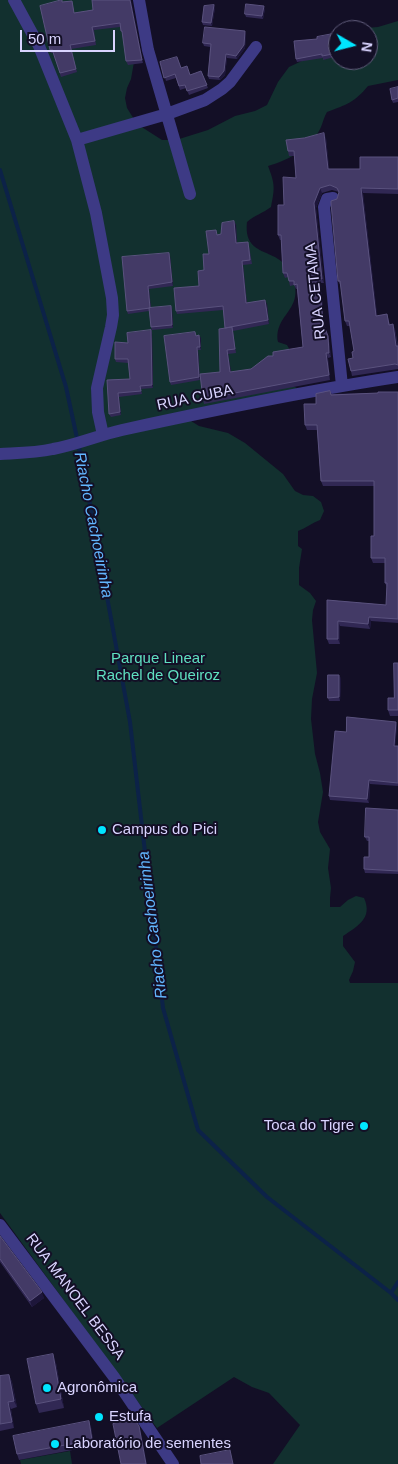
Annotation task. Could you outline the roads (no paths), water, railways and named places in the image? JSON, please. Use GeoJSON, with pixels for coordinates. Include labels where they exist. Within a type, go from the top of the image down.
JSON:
{"type":"FeatureCollection","features":[{"type":"Feature","properties":{"kind":"street"},"geometry":{"type":"LineString","coordinates":[[14,0],[39,46],[78,140],[96,213],[112,298],[111,327],[97,388],[99,436]]}},
{"type":"Feature","properties":{"kind":"street"},"geometry":{"type":"LineString","coordinates":[[140,0],[148,50],[190,194]]}},
{"type":"Feature","properties":{"kind":"street"},"geometry":{"type":"LineString","coordinates":[[78,140],[167,114],[204,100],[230,82],[256,47]]}},
{"type":"Feature","properties":{"kind":"street","name":"RUA CETAMA"},"geometry":{"type":"LineString","coordinates":[[333,198],[327,199],[324,207],[342,386]]}},
{"type":"Feature","properties":{"kind":"street","name":"RUA CUBA"},"geometry":{"type":"LineString","coordinates":[[0,454],[63,447],[120,430],[262,401],[398,377]]}},
{"type":"Feature","properties":{"kind":"street","name":"RUA MANOEL BESSA"},"geometry":{"type":"LineString","coordinates":[[0,1225],[114,1377],[173,1464]]}},
{"type":"Feature","properties":{"kind":"waterway","name":"Riacho Cachoeirinha"},"geometry":{"type":"LineString","coordinates":[[0,170],[66,387],[83,466],[130,722],[163,1008],[198,1130],[267,1197],[398,1300]]}},
{"type":"Feature","properties":{"kind":"waterway"},"geometry":{"type":"LineString","coordinates":[[391,1293],[398,1282]]}},
{"type":"Feature","properties":{"kind":"place","name":"Campus do Pici"},"geometry":{"type":"Point","coordinates":[102,830]}},
{"type":"Feature","properties":{"kind":"place","name":"Toca do Tigre"},"geometry":{"type":"Point","coordinates":[364,1126]}},
{"type":"Feature","properties":{"kind":"place","name":"Agronômica"},"geometry":{"type":"Point","coordinates":[47,1388]}},
{"type":"Feature","properties":{"kind":"place","name":"Estufa"},"geometry":{"type":"Point","coordinates":[99,1417]}},
{"type":"Feature","properties":{"kind":"place","name":"Laboratório de sementes"},"geometry":{"type":"Point","coordinates":[55,1444]}},
{"type":"Feature","properties":{"kind":"park label","name":"Parque Linear Rachel de Queiroz"},"geometry":{"type":"Point","coordinates":[158,668]}}]}
